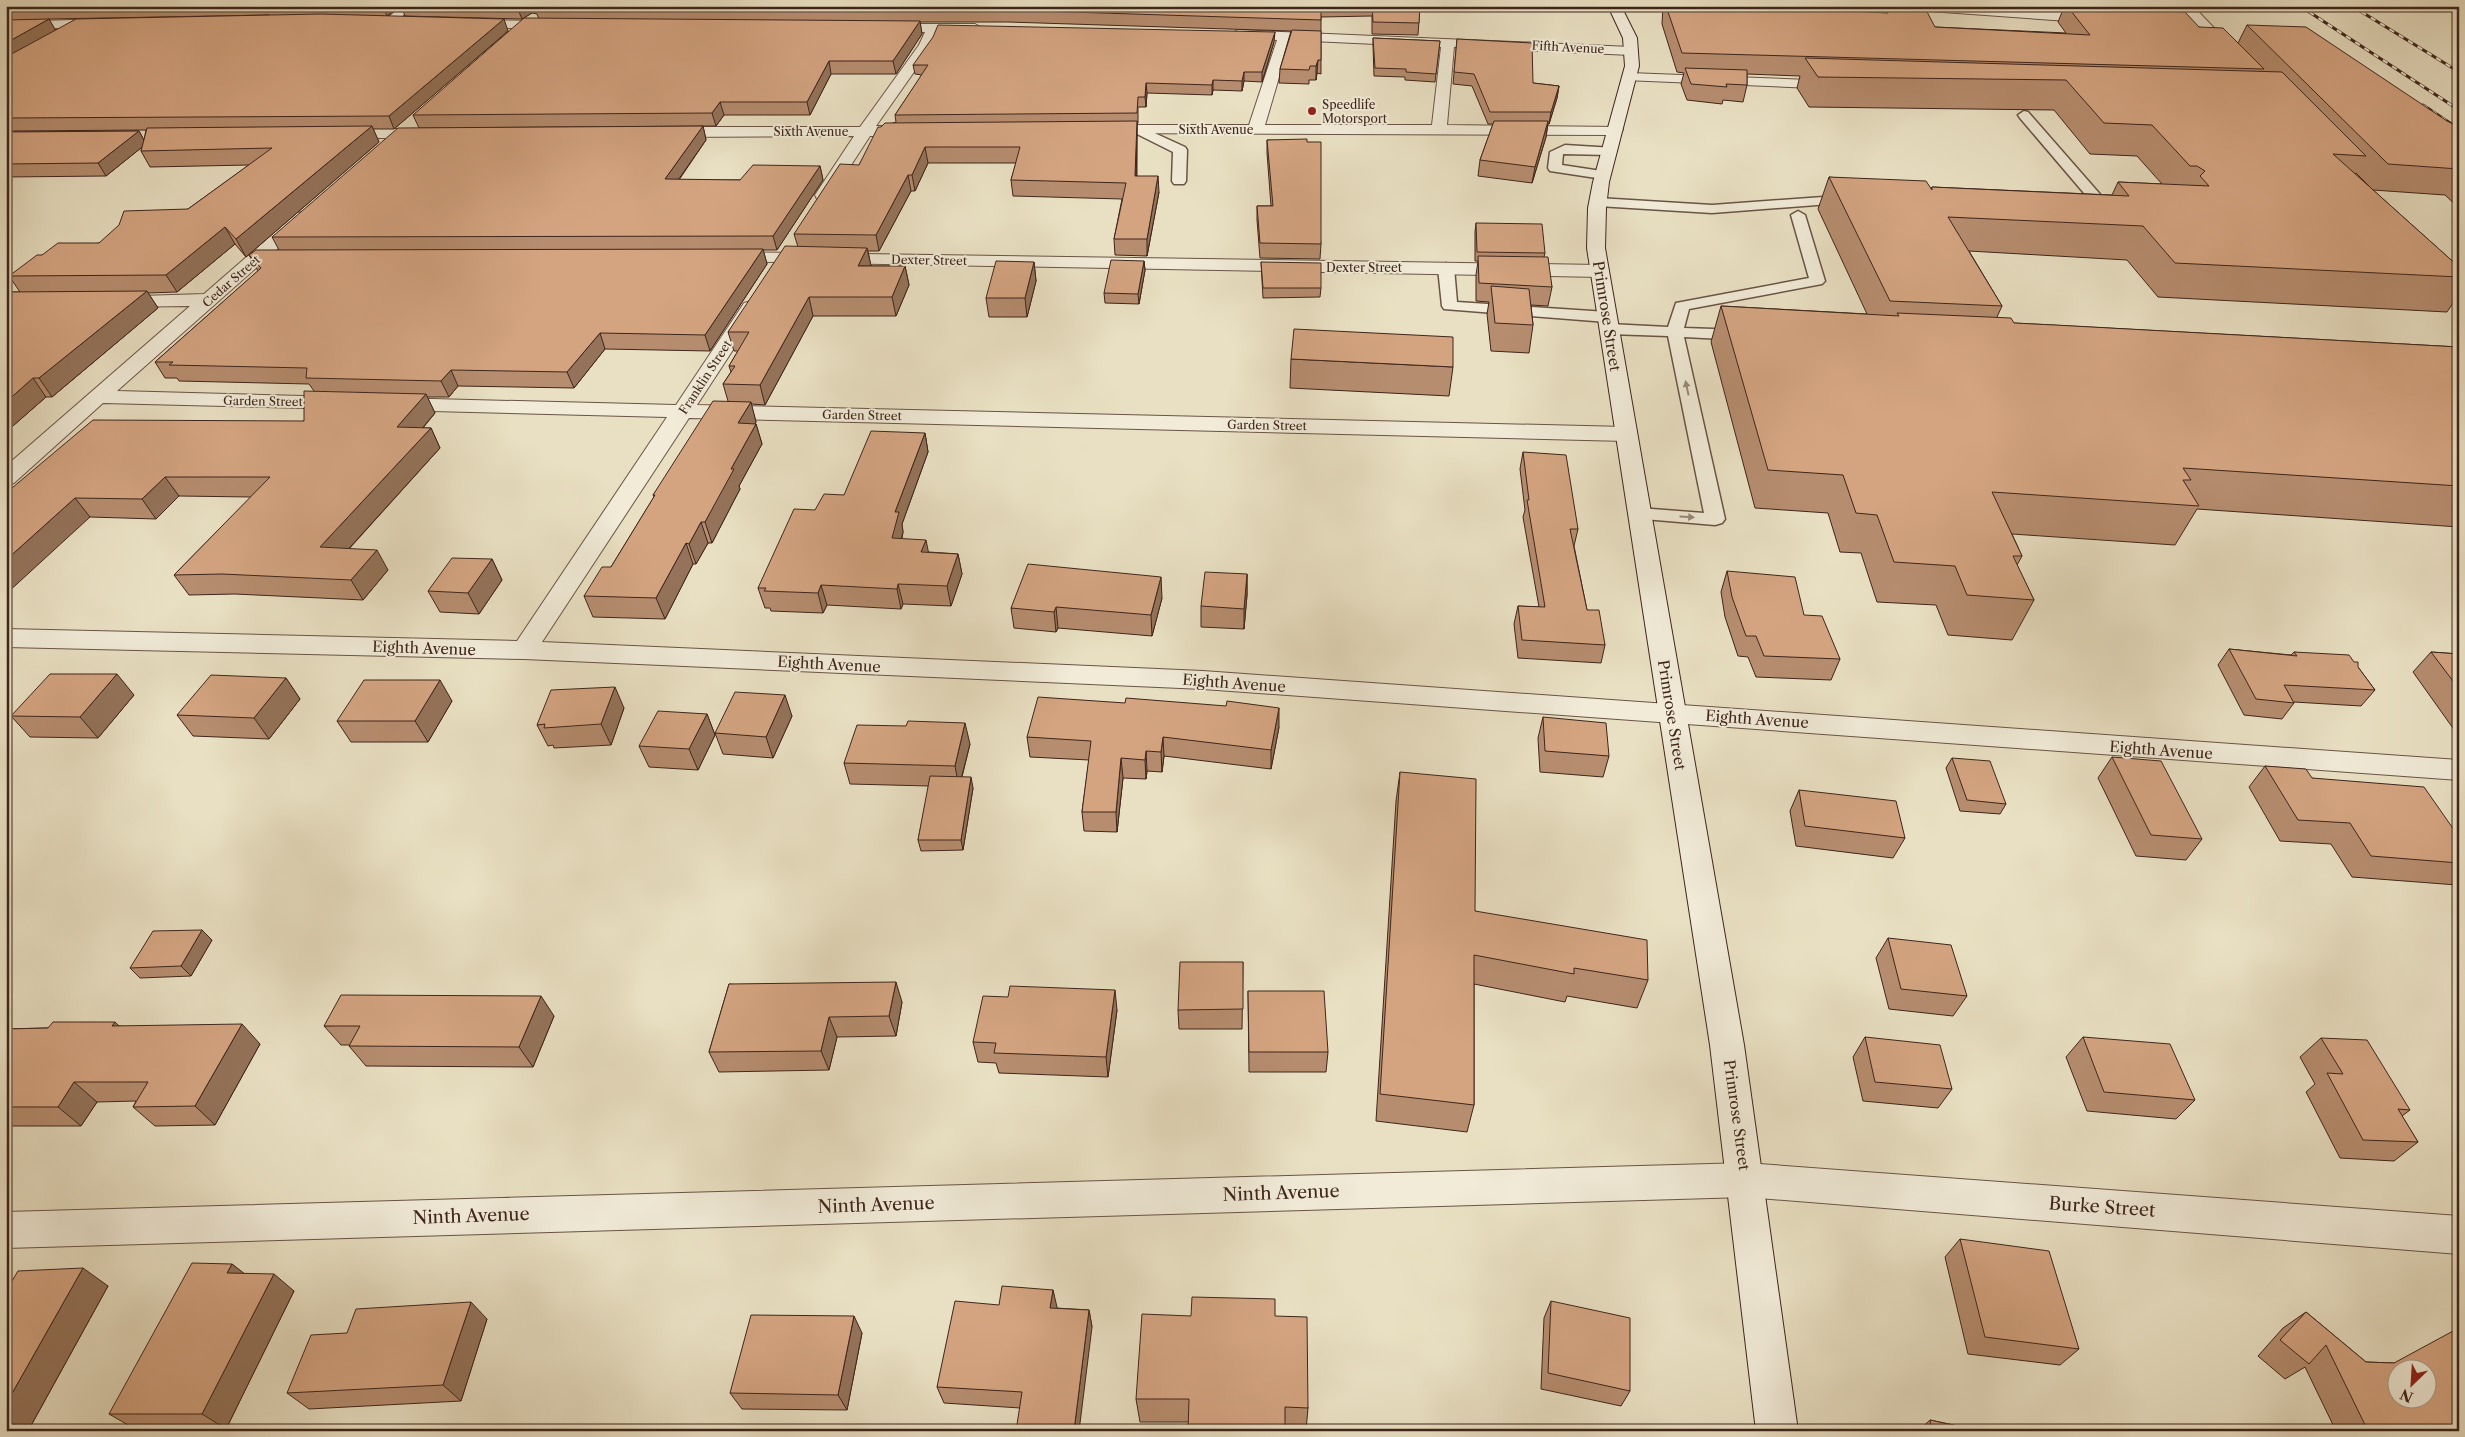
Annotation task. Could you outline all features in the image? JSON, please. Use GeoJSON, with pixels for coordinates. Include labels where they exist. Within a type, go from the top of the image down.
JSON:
{"type":"FeatureCollection","features":[{"type":"Feature","properties":{"kind":"street"},"geometry":{"type":"LineString","coordinates":[[502,44],[546,6]]}},
{"type":"Feature","properties":{"kind":"street"},"geometry":{"type":"LineString","coordinates":[[1614,6],[1630,38],[1630,64]]}},
{"type":"Feature","properties":{"kind":"street"},"geometry":{"type":"LineString","coordinates":[[1915,6],[2106,20]]}},
{"type":"Feature","properties":{"kind":"street"},"geometry":{"type":"LineString","coordinates":[[2185,6],[2240,64]]}},
{"type":"Feature","properties":{"kind":"street"},"geometry":{"type":"LineString","coordinates":[[6,26],[82,23],[118,16]]}},
{"type":"Feature","properties":{"kind":"street"},"geometry":{"type":"LineString","coordinates":[[810,215],[865,131],[926,45],[943,28],[970,16]]}},
{"type":"Feature","properties":{"kind":"street"},"geometry":{"type":"LineString","coordinates":[[371,22],[408,23]]}},
{"type":"Feature","properties":{"kind":"street"},"geometry":{"type":"LineString","coordinates":[[56,38],[82,23]]}},
{"type":"Feature","properties":{"kind":"street"},"geometry":{"type":"LineString","coordinates":[[456,24],[573,26]]}},
{"type":"Feature","properties":{"kind":"street"},"geometry":{"type":"LineString","coordinates":[[2185,26],[2205,27]]}},
{"type":"Feature","properties":{"kind":"street"},"geometry":{"type":"LineString","coordinates":[[874,28],[989,28]]}},
{"type":"Feature","properties":{"kind":"street","name":"Fifth Avenue"},"geometry":{"type":"LineString","coordinates":[[1225,34],[1448,42],[1630,64],[1850,85]]}},
{"type":"Feature","properties":{"kind":"street"},"geometry":{"type":"LineString","coordinates":[[1256,128],[1284,36]]}},
{"type":"Feature","properties":{"kind":"street"},"geometry":{"type":"LineString","coordinates":[[1439,129],[1448,42]]}},
{"type":"Feature","properties":{"kind":"street","name":"Primrose Street"},"geometry":{"type":"LineString","coordinates":[[1630,64],[1598,202],[1596,248],[1727,1046],[1746,1180],[1777,1431]]}},
{"type":"Feature","properties":{"kind":"street"},"geometry":{"type":"LineString","coordinates":[[380,151],[421,115]]}},
{"type":"Feature","properties":{"kind":"street","name":"Sixth Avenue"},"geometry":{"type":"LineString","coordinates":[[1088,130],[1256,128],[1439,129],[1609,152]]}},
{"type":"Feature","properties":{"kind":"street","name":"Sixth Avenue"},"geometry":{"type":"LineString","coordinates":[[649,132],[933,131]]}},
{"type":"Feature","properties":{"kind":"street"},"geometry":{"type":"LineString","coordinates":[[326,135],[444,134]]}},
{"type":"Feature","properties":{"kind":"street","name":"Cedar Street"},"geometry":{"type":"LineString","coordinates":[[6,478],[316,206]]}},
{"type":"Feature","properties":{"kind":"street","name":"Franklin Street"},"geometry":{"type":"LineString","coordinates":[[524,650],[794,240]]}},
{"type":"Feature","properties":{"kind":"street"},"geometry":{"type":"LineString","coordinates":[[257,258],[287,258]]}},
{"type":"Feature","properties":{"kind":"street","name":"Dexter Street"},"geometry":{"type":"LineString","coordinates":[[706,258],[773,273],[1150,265],[1600,271]]}},
{"type":"Feature","properties":{"kind":"street"},"geometry":{"type":"LineString","coordinates":[[93,301],[209,300]]}},
{"type":"Feature","properties":{"kind":"street","name":"Garden Street"},"geometry":{"type":"LineString","coordinates":[[99,397],[1626,434]]}},
{"type":"Feature","properties":{"kind":"street","name":"Eighth Avenue"},"geometry":{"type":"LineString","coordinates":[[6,638],[524,650],[1203,680],[1672,712],[2116,747],[2459,770]]}},
{"type":"Feature","properties":{"kind":"street","name":"Ninth Avenue"},"geometry":{"type":"LineString","coordinates":[[6,1230],[1746,1180]]}},
{"type":"Feature","properties":{"kind":"street","name":"Burke Street"},"geometry":{"type":"LineString","coordinates":[[1746,1180],[2459,1235]]}},
{"type":"Feature","properties":{"kind":"lane"},"geometry":{"type":"LineString","coordinates":[[388,22],[410,6]]}},
{"type":"Feature","properties":{"kind":"lane"},"geometry":{"type":"LineString","coordinates":[[2039,6],[2088,19]]}},
{"type":"Feature","properties":{"kind":"lane"},"geometry":{"type":"LineString","coordinates":[[2024,115],[2105,203],[2081,203]]}},
{"type":"Feature","properties":{"kind":"lane"},"geometry":{"type":"LineString","coordinates":[[1136,129],[1180,150],[1179,181]]}},
{"type":"Feature","properties":{"kind":"lane"},"geometry":{"type":"LineString","coordinates":[[1598,202],[1712,209],[1867,199]]}},
{"type":"Feature","properties":{"kind":"lane"},"geometry":{"type":"LineString","coordinates":[[1639,514],[1715,519],[1675,332],[1682,306],[1817,281],[1798,215]]}},
{"type":"Feature","properties":{"kind":"lane"},"geometry":{"type":"LineString","coordinates":[[1446,268],[1450,306],[1675,332],[1754,336]]}},
{"type":"Feature","properties":{"kind":"building"},"geometry":{"type":"Polygon","coordinates":[[[6,6],[120,6],[6,8],[6,6]]]}},
{"type":"Feature","properties":{"kind":"building"},"geometry":{"type":"Polygon","coordinates":[[[469,6],[520,6],[517,7],[469,6]]]}},
{"type":"Feature","properties":{"kind":"building"},"geometry":{"type":"Polygon","coordinates":[[[535,6],[1321,6],[1321,20],[1007,10],[535,8],[535,6]]]}},
{"type":"Feature","properties":{"kind":"building"},"geometry":{"type":"Polygon","coordinates":[[[1372,6],[1420,6],[1419,23],[1373,22],[1372,6]]]}},
{"type":"Feature","properties":{"kind":"building"},"geometry":{"type":"Polygon","coordinates":[[[1666,6],[1809,6],[1811,9],[1888,13],[1885,6],[1925,8],[1935,27],[2090,35],[2067,6],[2099,6],[2185,12],[2199,27],[2223,28],[2264,69],[1682,53],[1666,6]]]}},
{"type":"Feature","properties":{"kind":"building"},"geometry":{"type":"Polygon","coordinates":[[[321,14],[504,19],[389,116],[6,118],[6,57],[76,19],[321,14]]]}},
{"type":"Feature","properties":{"kind":"building"},"geometry":{"type":"Polygon","coordinates":[[[524,18],[920,21],[893,61],[829,61],[807,102],[720,102],[712,113],[413,115],[524,18]]]}},
{"type":"Feature","properties":{"kind":"building"},"geometry":{"type":"Polygon","coordinates":[[[49,19],[6,43],[6,20],[49,19]]]}},
{"type":"Feature","properties":{"kind":"building"},"geometry":{"type":"Polygon","coordinates":[[[938,25],[1275,32],[1262,72],[1244,72],[1242,81],[1213,80],[1212,85],[1146,83],[1145,97],[1138,97],[1137,113],[895,115],[928,65],[913,65],[933,37],[938,25]]]}},
{"type":"Feature","properties":{"kind":"building"},"geometry":{"type":"Polygon","coordinates":[[[2247,25],[2306,27],[2447,121],[2459,127],[2459,169],[2388,164],[2247,25]]]}},
{"type":"Feature","properties":{"kind":"building"},"geometry":{"type":"Polygon","coordinates":[[[1292,30],[1321,31],[1321,60],[1318,60],[1316,66],[1310,66],[1309,70],[1280,69],[1292,30]]]}},
{"type":"Feature","properties":{"kind":"building"},"geometry":{"type":"Polygon","coordinates":[[[1373,38],[1440,41],[1436,74],[1406,72],[1406,69],[1375,68],[1373,38]]]}},
{"type":"Feature","properties":{"kind":"building"},"geometry":{"type":"Polygon","coordinates":[[[1457,39],[1532,43],[1533,83],[1559,86],[1551,112],[1490,112],[1474,74],[1454,72],[1457,39]]]}},
{"type":"Feature","properties":{"kind":"building"},"geometry":{"type":"Polygon","coordinates":[[[1805,58],[2282,72],[2366,156],[2333,154],[2459,267],[2459,277],[2175,263],[2143,226],[1948,217],[2002,306],[1890,301],[1829,177],[1926,181],[1932,190],[1932,187],[2129,196],[2118,182],[2209,186],[2200,176],[2205,171],[2197,166],[2190,166],[2152,125],[2104,123],[2066,80],[1818,77],[1805,58]]]}},
{"type":"Feature","properties":{"kind":"building"},"geometry":{"type":"Polygon","coordinates":[[[1685,68],[1747,70],[1747,85],[1726,84],[1727,87],[1691,84],[1685,68]]]}},
{"type":"Feature","properties":{"kind":"building"},"geometry":{"type":"Polygon","coordinates":[[[1137,121],[1135,176],[1158,176],[1147,239],[1114,239],[1126,183],[1011,180],[1020,147],[925,147],[912,175],[908,175],[876,235],[794,234],[840,164],[859,165],[878,127],[885,123],[1137,121]]]}},
{"type":"Feature","properties":{"kind":"building"},"geometry":{"type":"Polygon","coordinates":[[[1494,121],[1548,121],[1535,167],[1480,160],[1494,121]]]}},
{"type":"Feature","properties":{"kind":"building"},"geometry":{"type":"Polygon","coordinates":[[[372,126],[236,239],[225,227],[166,275],[9,276],[37,255],[42,255],[58,243],[99,243],[119,225],[124,211],[188,209],[272,148],[141,151],[147,128],[372,126]]]}},
{"type":"Feature","properties":{"kind":"building"},"geometry":{"type":"Polygon","coordinates":[[[703,126],[665,179],[740,180],[753,165],[820,166],[773,236],[272,237],[398,128],[703,126]]]}},
{"type":"Feature","properties":{"kind":"building"},"geometry":{"type":"Polygon","coordinates":[[[139,131],[98,163],[6,164],[6,132],[139,131]]]}},
{"type":"Feature","properties":{"kind":"building"},"geometry":{"type":"Polygon","coordinates":[[[1307,139],[1307,142],[1321,142],[1321,244],[1260,243],[1257,206],[1273,206],[1267,140],[1307,139]]]}},
{"type":"Feature","properties":{"kind":"building"},"geometry":{"type":"Polygon","coordinates":[[[1476,223],[1542,224],[1545,253],[1477,252],[1476,223]]]}},
{"type":"Feature","properties":{"kind":"building"},"geometry":{"type":"Polygon","coordinates":[[[785,246],[867,248],[858,266],[905,266],[892,297],[809,297],[760,385],[723,384],[735,366],[729,366],[749,332],[728,332],[785,246]]]}},
{"type":"Feature","properties":{"kind":"building"},"geometry":{"type":"Polygon","coordinates":[[[763,249],[705,335],[600,333],[567,372],[451,370],[441,381],[306,378],[307,368],[169,365],[173,362],[155,362],[261,268],[249,255],[256,250],[763,249]]]}},
{"type":"Feature","properties":{"kind":"building"},"geometry":{"type":"Polygon","coordinates":[[[1478,256],[1548,257],[1552,287],[1479,283],[1478,256]]]}},
{"type":"Feature","properties":{"kind":"building"},"geometry":{"type":"Polygon","coordinates":[[[1111,260],[1144,261],[1138,294],[1104,293],[1111,260]]]}},
{"type":"Feature","properties":{"kind":"building"},"geometry":{"type":"Polygon","coordinates":[[[996,261],[1034,262],[1025,298],[986,298],[996,261]]]}},
{"type":"Feature","properties":{"kind":"building"},"geometry":{"type":"Polygon","coordinates":[[[1261,262],[1321,263],[1321,288],[1263,288],[1261,262]]]}},
{"type":"Feature","properties":{"kind":"building"},"geometry":{"type":"Polygon","coordinates":[[[1491,286],[1529,289],[1533,325],[1495,323],[1491,286]]]}},
{"type":"Feature","properties":{"kind":"building"},"geometry":{"type":"Polygon","coordinates":[[[147,291],[39,378],[33,378],[6,402],[6,338],[8,336],[6,336],[6,292],[147,291]]]}},
{"type":"Feature","properties":{"kind":"building"},"geometry":{"type":"Polygon","coordinates":[[[1721,306],[1899,316],[1897,313],[2011,318],[2014,323],[2459,347],[2459,486],[2183,468],[2191,480],[2183,480],[2199,506],[1992,492],[2022,556],[2013,556],[2034,600],[1967,595],[1955,566],[1894,562],[1877,515],[1856,513],[1843,475],[1768,470],[1721,306]]]}},
{"type":"Feature","properties":{"kind":"building"},"geometry":{"type":"Polygon","coordinates":[[[1294,329],[1453,337],[1453,367],[1291,359],[1294,329]]]}},
{"type":"Feature","properties":{"kind":"building"},"geometry":{"type":"Polygon","coordinates":[[[304,391],[426,394],[397,427],[431,428],[320,547],[377,550],[351,580],[222,574],[174,575],[270,477],[165,477],[142,499],[75,498],[6,560],[6,493],[93,420],[304,421],[304,391]]]}},
{"type":"Feature","properties":{"kind":"building"},"geometry":{"type":"Polygon","coordinates":[[[713,401],[751,402],[738,423],[756,424],[705,522],[701,522],[689,544],[686,543],[656,598],[584,596],[602,567],[611,567],[655,495],[653,495],[713,401]]]}},
{"type":"Feature","properties":{"kind":"building"},"geometry":{"type":"Polygon","coordinates":[[[871,431],[925,433],[895,512],[899,512],[892,538],[926,540],[921,552],[958,554],[947,586],[898,584],[897,589],[821,585],[818,593],[764,591],[766,588],[758,588],[794,509],[815,510],[824,494],[844,495],[871,431]]]}},
{"type":"Feature","properties":{"kind":"building"},"geometry":{"type":"Polygon","coordinates":[[[1523,452],[1566,455],[1578,529],[1570,529],[1587,610],[1599,610],[1605,645],[1522,640],[1518,606],[1545,607],[1527,500],[1529,500],[1523,452]]]}},
{"type":"Feature","properties":{"kind":"building"},"geometry":{"type":"Polygon","coordinates":[[[452,558],[492,559],[468,593],[428,591],[452,558]]]}},
{"type":"Feature","properties":{"kind":"building"},"geometry":{"type":"Polygon","coordinates":[[[1028,564],[1161,577],[1151,615],[1056,607],[1054,612],[1011,608],[1028,564]]]}},
{"type":"Feature","properties":{"kind":"building"},"geometry":{"type":"Polygon","coordinates":[[[1727,571],[1795,577],[1804,615],[1822,616],[1840,659],[1764,656],[1756,636],[1746,636],[1732,597],[1727,571]]]}},
{"type":"Feature","properties":{"kind":"building"},"geometry":{"type":"Polygon","coordinates":[[[1205,572],[1247,574],[1244,609],[1201,606],[1205,572]]]}},
{"type":"Feature","properties":{"kind":"building"},"geometry":{"type":"Polygon","coordinates":[[[2229,649],[2297,656],[2294,652],[2349,655],[2354,662],[2358,662],[2358,667],[2375,690],[2284,685],[2294,703],[2256,699],[2229,649]]]}},
{"type":"Feature","properties":{"kind":"building"},"geometry":{"type":"Polygon","coordinates":[[[2431,652],[2459,654],[2459,689],[2431,652]]]}},
{"type":"Feature","properties":{"kind":"building"},"geometry":{"type":"Polygon","coordinates":[[[50,674],[117,674],[80,717],[11,716],[50,674]]]}},
{"type":"Feature","properties":{"kind":"building"},"geometry":{"type":"Polygon","coordinates":[[[211,675],[286,678],[254,718],[177,715],[211,675]]]}},
{"type":"Feature","properties":{"kind":"building"},"geometry":{"type":"Polygon","coordinates":[[[364,680],[440,680],[415,721],[337,721],[364,680]]]}},
{"type":"Feature","properties":{"kind":"building"},"geometry":{"type":"Polygon","coordinates":[[[615,687],[601,724],[544,728],[545,724],[537,725],[551,690],[615,687]]]}},
{"type":"Feature","properties":{"kind":"building"},"geometry":{"type":"Polygon","coordinates":[[[735,692],[785,695],[766,737],[715,733],[735,692]]]}},
{"type":"Feature","properties":{"kind":"building"},"geometry":{"type":"Polygon","coordinates":[[[1038,697],[1125,703],[1126,698],[1226,706],[1227,701],[1279,708],[1271,750],[1163,737],[1161,752],[1146,751],[1145,760],[1121,758],[1116,812],[1082,812],[1091,741],[1027,737],[1038,697]]]}},
{"type":"Feature","properties":{"kind":"building"},"geometry":{"type":"Polygon","coordinates":[[[658,711],[707,714],[689,749],[639,746],[658,711]]]}},
{"type":"Feature","properties":{"kind":"building"},"geometry":{"type":"Polygon","coordinates":[[[1543,717],[1606,723],[1609,756],[1545,751],[1543,717]]]}},
{"type":"Feature","properties":{"kind":"building"},"geometry":{"type":"Polygon","coordinates":[[[908,721],[965,723],[955,766],[844,763],[857,725],[906,726],[908,721]]]}},
{"type":"Feature","properties":{"kind":"building"},"geometry":{"type":"Polygon","coordinates":[[[2112,757],[2161,761],[2202,839],[2151,835],[2112,757]]]}},
{"type":"Feature","properties":{"kind":"building"},"geometry":{"type":"Polygon","coordinates":[[[1952,758],[1990,761],[2006,804],[1967,800],[1952,758]]]}},
{"type":"Feature","properties":{"kind":"building"},"geometry":{"type":"Polygon","coordinates":[[[2265,766],[2306,769],[2312,778],[2424,787],[2459,837],[2459,863],[2371,856],[2350,823],[2298,820],[2265,766]]]}},
{"type":"Feature","properties":{"kind":"building"},"geometry":{"type":"Polygon","coordinates":[[[1400,772],[1476,779],[1475,911],[1647,940],[1648,980],[1574,968],[1574,974],[1474,955],[1474,1105],[1380,1094],[1400,772]]]}},
{"type":"Feature","properties":{"kind":"building"},"geometry":{"type":"Polygon","coordinates":[[[930,776],[971,777],[961,840],[918,840],[930,776]]]}},
{"type":"Feature","properties":{"kind":"building"},"geometry":{"type":"Polygon","coordinates":[[[1799,790],[1896,801],[1905,838],[1805,826],[1799,790]]]}},
{"type":"Feature","properties":{"kind":"building"},"geometry":{"type":"Polygon","coordinates":[[[202,930],[181,966],[130,968],[153,931],[202,930]]]}},
{"type":"Feature","properties":{"kind":"building"},"geometry":{"type":"Polygon","coordinates":[[[1888,938],[1951,945],[1967,996],[1901,989],[1888,938]]]}},
{"type":"Feature","properties":{"kind":"building"},"geometry":{"type":"Polygon","coordinates":[[[1180,962],[1243,962],[1243,1009],[1178,1010],[1180,962]]]}},
{"type":"Feature","properties":{"kind":"building"},"geometry":{"type":"Polygon","coordinates":[[[896,982],[889,1016],[829,1017],[821,1051],[709,1052],[729,984],[896,982]]]}},
{"type":"Feature","properties":{"kind":"building"},"geometry":{"type":"Polygon","coordinates":[[[1010,986],[1115,990],[1106,1057],[994,1053],[996,1043],[973,1042],[983,996],[1008,997],[1010,986]]]}},
{"type":"Feature","properties":{"kind":"building"},"geometry":{"type":"Polygon","coordinates":[[[1248,991],[1324,991],[1328,1052],[1249,1052],[1248,991]]]}},
{"type":"Feature","properties":{"kind":"building"},"geometry":{"type":"Polygon","coordinates":[[[341,995],[541,996],[519,1047],[349,1046],[360,1026],[324,1026],[341,995]]]}},
{"type":"Feature","properties":{"kind":"building"},"geometry":{"type":"Polygon","coordinates":[[[53,1022],[115,1022],[112,1026],[242,1024],[195,1106],[133,1107],[148,1082],[74,1082],[58,1107],[6,1107],[6,1029],[48,1028],[53,1022]]]}},
{"type":"Feature","properties":{"kind":"building"},"geometry":{"type":"Polygon","coordinates":[[[1865,1037],[1940,1045],[1952,1089],[1875,1082],[1865,1037]]]}},
{"type":"Feature","properties":{"kind":"building"},"geometry":{"type":"Polygon","coordinates":[[[2083,1037],[2170,1044],[2195,1100],[2104,1092],[2083,1037]]]}},
{"type":"Feature","properties":{"kind":"building"},"geometry":{"type":"Polygon","coordinates":[[[2321,1038],[2367,1040],[2410,1110],[2398,1109],[2418,1142],[2363,1140],[2327,1073],[2343,1074],[2321,1038]]]}},
{"type":"Feature","properties":{"kind":"building"},"geometry":{"type":"Polygon","coordinates":[[[1960,1239],[2049,1251],[2079,1349],[1985,1337],[1960,1239]]]}},
{"type":"Feature","properties":{"kind":"building"},"geometry":{"type":"Polygon","coordinates":[[[192,1263],[232,1264],[227,1273],[274,1274],[202,1414],[109,1414],[192,1263]]]}},
{"type":"Feature","properties":{"kind":"building"},"geometry":{"type":"Polygon","coordinates":[[[83,1268],[6,1404],[6,1291],[18,1271],[83,1268]]]}},
{"type":"Feature","properties":{"kind":"building"},"geometry":{"type":"Polygon","coordinates":[[[1002,1286],[1053,1290],[1050,1308],[1089,1310],[1074,1431],[1016,1431],[1022,1392],[937,1387],[955,1301],[999,1305],[1002,1286]]]}},
{"type":"Feature","properties":{"kind":"building"},"geometry":{"type":"Polygon","coordinates":[[[1192,1297],[1275,1299],[1275,1316],[1307,1317],[1308,1408],[1285,1407],[1285,1431],[1188,1431],[1189,1399],[1136,1399],[1142,1314],[1191,1316],[1192,1297]]]}},
{"type":"Feature","properties":{"kind":"building"},"geometry":{"type":"Polygon","coordinates":[[[1551,1301],[1630,1318],[1630,1391],[1548,1373],[1551,1301]]]}},
{"type":"Feature","properties":{"kind":"building"},"geometry":{"type":"Polygon","coordinates":[[[471,1302],[443,1385],[287,1393],[311,1335],[347,1333],[356,1309],[471,1302]]]}},
{"type":"Feature","properties":{"kind":"building"},"geometry":{"type":"Polygon","coordinates":[[[2306,1312],[2366,1362],[2388,1363],[2388,1410],[2438,1410],[2438,1360],[2400,1360],[2455,1330],[2459,1333],[2459,1431],[2368,1431],[2326,1345],[2309,1364],[2280,1340],[2306,1312]]]}},
{"type":"Feature","properties":{"kind":"building"},"geometry":{"type":"Polygon","coordinates":[[[751,1315],[854,1316],[838,1395],[730,1393],[751,1315]]]}},
{"type":"Feature","properties":{"kind":"building"},"geometry":{"type":"Polygon","coordinates":[[[1930,1420],[1981,1431],[1932,1431],[1930,1420]]]}},
{"type":"Feature","properties":{"kind":"railway"},"geometry":{"type":"LineString","coordinates":[[2300,6],[2459,110]]}},
{"type":"Feature","properties":{"kind":"railway"},"geometry":{"type":"LineString","coordinates":[[2352,6],[2459,72]]}},
{"type":"Feature","properties":{"kind":"railway"},"geometry":{"type":"LineString","coordinates":[[2423,105],[2459,129]]}},
{"type":"Feature","properties":{"kind":"place","name":"Speedlife Motorsport"},"geometry":{"type":"Point","coordinates":[1312,111]}}]}
